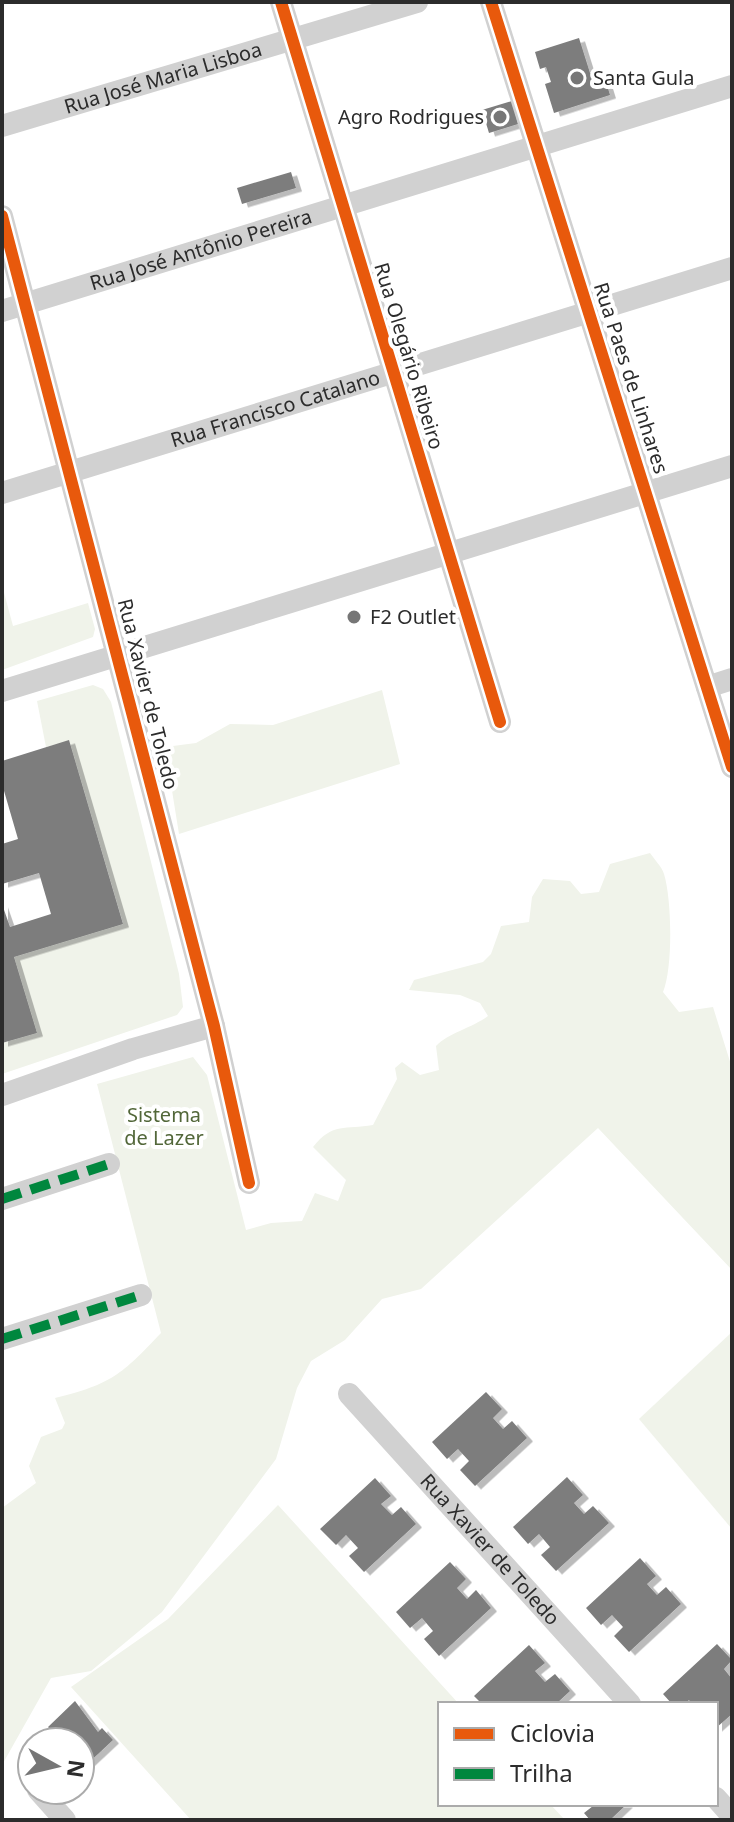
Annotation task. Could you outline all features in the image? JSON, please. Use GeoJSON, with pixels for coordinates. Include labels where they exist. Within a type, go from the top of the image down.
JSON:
{"type":"FeatureCollection","features":[{"type":"Feature","properties":{"kind":"street","name":"Rua Olegário Ribeiro"},"geometry":{"type":"LineString","coordinates":[[281,2],[500,722]]}},
{"type":"Feature","properties":{"kind":"street","name":"Rua José Maria Lisboa"},"geometry":{"type":"LineString","coordinates":[[2,126],[417,2]]}},
{"type":"Feature","properties":{"kind":"street","name":"Rua Paes de Linhares"},"geometry":{"type":"LineString","coordinates":[[491,2],[732,767]]}},
{"type":"Feature","properties":{"kind":"street","name":"Rua José Antônio Pereira"},"geometry":{"type":"LineString","coordinates":[[2,311],[732,86]]}},
{"type":"Feature","properties":{"kind":"street","name":"Rua Xavier de Toledo"},"geometry":{"type":"LineString","coordinates":[[2,216],[214,1026],[249,1183]]}},
{"type":"Feature","properties":{"kind":"street","name":"Rua Francisco Catalano"},"geometry":{"type":"LineString","coordinates":[[2,493],[732,268]]}},
{"type":"Feature","properties":{"kind":"street"},"geometry":{"type":"LineString","coordinates":[[2,691],[732,466]]}},
{"type":"Feature","properties":{"kind":"street"},"geometry":{"type":"LineString","coordinates":[[707,687],[732,679]]}},
{"type":"Feature","properties":{"kind":"street"},"geometry":{"type":"LineString","coordinates":[[2,1095],[133,1049],[214,1026]]}},
{"type":"Feature","properties":{"kind":"street"},"geometry":{"type":"LineString","coordinates":[[2,1199],[109,1164]]}},
{"type":"Feature","properties":{"kind":"street"},"geometry":{"type":"LineString","coordinates":[[2,1339],[141,1295]]}},
{"type":"Feature","properties":{"kind":"street","name":"Rua Xavier de Toledo"},"geometry":{"type":"LineString","coordinates":[[349,1394],[628,1702]]}},
{"type":"Feature","properties":{"kind":"street"},"geometry":{"type":"LineString","coordinates":[[718,1800],[732,1816]]}},
{"type":"Feature","properties":{"kind":"green space"},"geometry":{"type":"Polygon","coordinates":[[[2,585],[13,626],[88,603],[95,629],[93,637],[2,670],[2,585]]]}},
{"type":"Feature","properties":{"kind":"green space"},"geometry":{"type":"Polygon","coordinates":[[[93,685],[103,689],[111,702],[179,974],[183,1007],[177,1015],[2,1074],[2,1043],[36,1033],[14,957],[123,923],[69,741],[46,747],[37,701],[93,685]]]}},
{"type":"Feature","properties":{"kind":"green space"},"geometry":{"type":"Polygon","coordinates":[[[382,690],[400,764],[179,834],[165,747],[196,743],[230,724],[273,725],[382,690]]]}},
{"type":"Feature","properties":{"kind":"green space","name":"Sistema de Lazer"},"geometry":{"type":"Polygon","coordinates":[[[650,853],[663,871],[669,900],[670,951],[663,992],[679,1012],[713,1007],[732,1068],[732,1270],[598,1128],[421,1289],[382,1299],[345,1340],[311,1361],[297,1388],[276,1459],[162,1612],[91,1671],[51,1678],[24,1726],[16,1726],[16,1740],[2,1765],[2,1508],[36,1483],[29,1466],[41,1437],[62,1429],[65,1423],[55,1398],[90,1388],[114,1376],[161,1333],[97,1084],[193,1057],[207,1075],[246,1230],[271,1223],[302,1221],[315,1193],[338,1201],[346,1180],[313,1147],[320,1139],[340,1128],[373,1125],[397,1079],[395,1068],[402,1062],[420,1075],[439,1070],[436,1046],[488,1016],[480,1003],[460,995],[409,990],[414,980],[483,962],[491,954],[501,926],[529,922],[532,897],[543,879],[570,881],[581,894],[599,892],[610,864],[650,853]]]}},
{"type":"Feature","properties":{"kind":"green space"},"geometry":{"type":"Polygon","coordinates":[[[732,1332],[732,1529],[639,1419],[732,1332]]]}},
{"type":"Feature","properties":{"kind":"green space"},"geometry":{"type":"Polygon","coordinates":[[[278,1505],[457,1702],[438,1702],[438,1806],[552,1806],[565,1820],[191,1820],[71,1687],[168,1619],[278,1505]]]}},
{"type":"Feature","properties":{"kind":"building","name":"Santa Gula"},"geometry":{"type":"Polygon","coordinates":[[[579,38],[590,73],[602,69],[610,95],[554,113],[545,84],[551,82],[546,67],[540,69],[535,52],[579,38]]]}},
{"type":"Feature","properties":{"kind":"building","name":"Agro Rodrigues"},"geometry":{"type":"Polygon","coordinates":[[[512,101],[518,124],[489,133],[482,110],[512,101]]]}},
{"type":"Feature","properties":{"kind":"building"},"geometry":{"type":"Polygon","coordinates":[[[291,172],[296,188],[242,204],[237,188],[291,172]]]}},
{"type":"Feature","properties":{"kind":"building"},"geometry":{"type":"Polygon","coordinates":[[[69,740],[123,924],[14,957],[37,1033],[2,1043],[2,904],[10,927],[51,914],[39,873],[2,884],[2,844],[18,839],[2,784],[2,761],[69,740]]]}},
{"type":"Feature","properties":{"kind":"building"},"geometry":{"type":"Polygon","coordinates":[[[486,1392],[502,1409],[493,1418],[503,1429],[512,1421],[527,1438],[475,1486],[460,1470],[469,1461],[458,1449],[447,1459],[432,1442],[486,1392]]]}},
{"type":"Feature","properties":{"kind":"building"},"geometry":{"type":"Polygon","coordinates":[[[567,1477],[583,1495],[574,1503],[584,1514],[593,1506],[609,1523],[556,1571],[541,1555],[550,1547],[539,1534],[528,1544],[513,1527],[567,1477]]]}},
{"type":"Feature","properties":{"kind":"building"},"geometry":{"type":"Polygon","coordinates":[[[375,1478],[391,1496],[381,1504],[392,1515],[401,1507],[416,1524],[364,1572],[349,1556],[358,1548],[346,1535],[336,1545],[320,1529],[375,1478]]]}},
{"type":"Feature","properties":{"kind":"building"},"geometry":{"type":"Polygon","coordinates":[[[640,1558],[656,1576],[647,1584],[657,1595],[666,1587],[681,1604],[629,1652],[614,1636],[623,1627],[612,1615],[601,1625],[586,1608],[640,1558]]]}},
{"type":"Feature","properties":{"kind":"building"},"geometry":{"type":"Polygon","coordinates":[[[450,1562],[466,1579],[457,1588],[467,1599],[476,1590],[491,1608],[439,1656],[424,1639],[433,1631],[422,1618],[410,1628],[396,1612],[450,1562]]]}},
{"type":"Feature","properties":{"kind":"building"},"geometry":{"type":"Polygon","coordinates":[[[717,1644],[732,1660],[724,1669],[732,1679],[732,1714],[718,1726],[718,1702],[670,1702],[663,1694],[717,1644]]]}},
{"type":"Feature","properties":{"kind":"building"},"geometry":{"type":"Polygon","coordinates":[[[529,1645],[545,1663],[535,1671],[545,1682],[555,1674],[570,1691],[558,1702],[480,1702],[474,1696],[529,1645]]]}},
{"type":"Feature","properties":{"kind":"building"},"geometry":{"type":"Polygon","coordinates":[[[75,1701],[94,1726],[49,1726],[75,1701]]]}},
{"type":"Feature","properties":{"kind":"building"},"geometry":{"type":"Polygon","coordinates":[[[102,1728],[113,1740],[96,1756],[96,1729],[98,1732],[102,1728]]]}},
{"type":"Feature","properties":{"kind":"building"},"geometry":{"type":"Polygon","coordinates":[[[593,1806],[625,1806],[610,1820],[590,1820],[584,1813],[593,1806]]]}},
{"type":"Feature","properties":{"kind":"marked path"},"geometry":{"type":"LineString","coordinates":[[2,1199],[109,1164]]}},
{"type":"Feature","properties":{"kind":"marked path"},"geometry":{"type":"LineString","coordinates":[[2,1339],[141,1295]]}},
{"type":"Feature","properties":{"kind":"cycle path"},"geometry":{"type":"LineString","coordinates":[[281,2],[500,722]]}},
{"type":"Feature","properties":{"kind":"cycle path"},"geometry":{"type":"LineString","coordinates":[[491,2],[732,767]]}},
{"type":"Feature","properties":{"kind":"cycle path"},"geometry":{"type":"LineString","coordinates":[[2,216],[214,1026],[249,1183]]}},
{"type":"Feature","properties":{"kind":"place","name":"Santa Gula"},"geometry":{"type":"Point","coordinates":[577,78]}},
{"type":"Feature","properties":{"kind":"place","name":"Agro Rodrigues"},"geometry":{"type":"Point","coordinates":[500,117]}},
{"type":"Feature","properties":{"kind":"place","name":"F2 Outlet"},"geometry":{"type":"Point","coordinates":[354,617]}}]}
